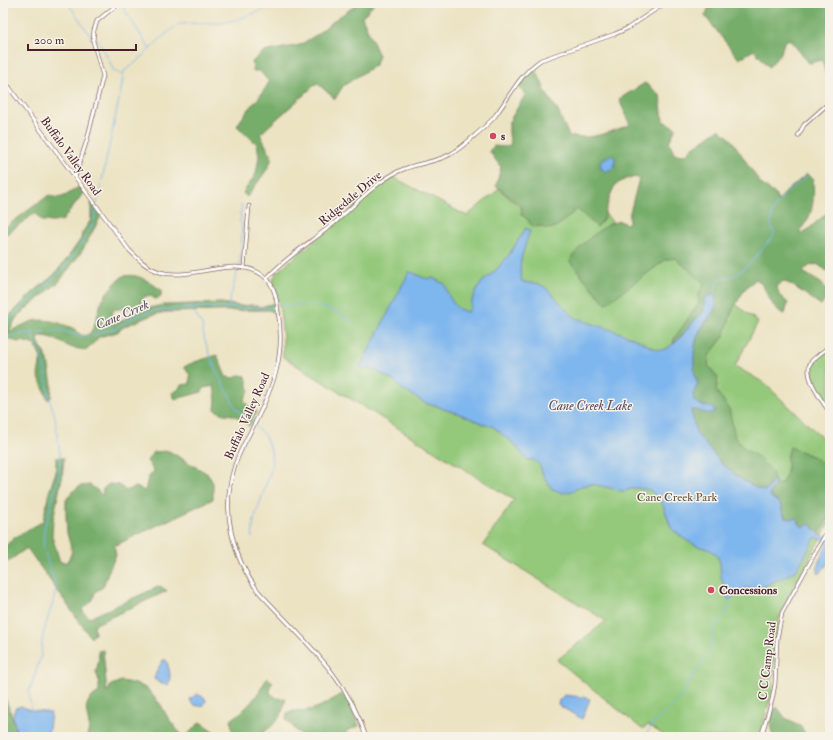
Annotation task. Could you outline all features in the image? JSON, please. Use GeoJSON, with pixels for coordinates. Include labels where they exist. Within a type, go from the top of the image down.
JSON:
{"type":"FeatureCollection","features":[{"type":"Feature","properties":{"kind":"street"},"geometry":{"type":"LineString","coordinates":[[76,177],[104,76],[93,41],[94,30],[97,21],[119,3]]}},
{"type":"Feature","properties":{"kind":"street","name":"Ridgedale Drive"},"geometry":{"type":"LineString","coordinates":[[267,278],[277,268],[332,225],[368,191],[386,178],[400,170],[451,154],[493,118],[522,76],[540,60],[615,34],[628,28],[665,3]]}},
{"type":"Feature","properties":{"kind":"street","name":"Buffalo Valley Road"},"geometry":{"type":"LineString","coordinates":[[3,79],[128,250],[139,260],[150,268],[161,272],[182,274],[228,268],[244,268],[254,271],[267,278],[277,302],[280,319],[281,345],[279,359],[271,386],[234,468],[229,498],[230,529],[238,556],[250,581],[330,669],[356,712],[366,737]]}},
{"type":"Feature","properties":{"kind":"street"},"geometry":{"type":"LineString","coordinates":[[3,93],[10,88]]}},
{"type":"Feature","properties":{"kind":"street"},"geometry":{"type":"LineString","coordinates":[[798,136],[804,125],[830,102]]}},
{"type":"Feature","properties":{"kind":"street"},"geometry":{"type":"LineString","coordinates":[[244,268],[250,206]]}},
{"type":"Feature","properties":{"kind":"street"},"geometry":{"type":"LineString","coordinates":[[830,346],[810,363],[808,371],[809,378],[830,413]]}},
{"type":"Feature","properties":{"kind":"street","name":"C C Camp Road"},"geometry":{"type":"LineString","coordinates":[[761,737],[775,684],[777,639],[782,613],[830,526]]}},
{"type":"Feature","properties":{"kind":"shaded area"},"geometry":{"type":"Polygon","coordinates":[[[639,3],[661,3],[647,13],[639,3]]]}},
{"type":"Feature","properties":{"kind":"green space"},"geometry":{"type":"Polygon","coordinates":[[[359,3],[375,3],[362,17],[379,56],[375,65],[343,86],[335,99],[317,83],[260,134],[272,158],[268,168],[247,197],[243,193],[256,174],[259,156],[257,144],[237,126],[269,82],[260,71],[253,71],[252,62],[263,52],[300,45],[359,3]]]}},
{"type":"Feature","properties":{"kind":"green space"},"geometry":{"type":"Polygon","coordinates":[[[711,3],[830,3],[830,64],[826,74],[822,60],[809,63],[789,39],[784,42],[781,53],[769,67],[754,50],[739,59],[705,16],[711,3]]]}},
{"type":"Feature","properties":{"kind":"green space"},"geometry":{"type":"Polygon","coordinates":[[[535,67],[546,93],[557,109],[569,136],[593,136],[608,133],[630,125],[619,99],[645,83],[660,95],[663,121],[676,128],[669,142],[675,154],[686,155],[692,148],[719,129],[731,139],[761,184],[775,194],[778,201],[807,174],[813,180],[811,210],[800,233],[803,234],[830,210],[830,273],[817,264],[809,266],[803,272],[821,283],[830,295],[821,305],[792,285],[783,281],[777,287],[779,295],[788,303],[785,314],[775,307],[761,283],[756,279],[745,289],[733,309],[724,336],[709,356],[708,365],[718,378],[716,391],[729,408],[735,437],[744,448],[759,458],[772,471],[776,483],[775,486],[782,483],[787,473],[787,457],[790,447],[814,457],[830,470],[830,515],[819,534],[811,524],[802,527],[799,522],[786,518],[782,511],[781,505],[770,496],[770,492],[773,487],[770,484],[766,491],[758,489],[739,478],[721,463],[696,433],[691,409],[697,409],[705,413],[711,407],[703,406],[693,401],[693,394],[698,384],[693,364],[694,349],[701,329],[709,319],[714,294],[705,298],[703,313],[697,317],[690,327],[673,344],[674,339],[699,303],[698,296],[704,283],[675,258],[665,260],[606,304],[570,262],[580,247],[604,227],[620,221],[626,224],[629,223],[629,216],[639,179],[636,177],[626,179],[615,185],[603,220],[597,227],[577,209],[555,227],[550,229],[541,226],[535,227],[530,224],[529,221],[521,214],[522,207],[496,186],[501,167],[489,151],[494,146],[511,146],[509,122],[525,95],[518,84],[535,67]]]}},
{"type":"Feature","properties":{"kind":"green space","name":"Cane Creek Park"},"geometry":{"type":"Polygon","coordinates":[[[393,177],[467,216],[499,189],[530,216],[590,195],[613,223],[664,257],[676,256],[758,322],[735,366],[764,383],[830,445],[830,521],[788,598],[779,618],[775,640],[772,693],[759,737],[667,737],[648,725],[642,729],[557,660],[606,621],[483,545],[514,500],[283,357],[281,318],[273,279],[278,271],[339,221],[365,196],[393,177]]]}},
{"type":"Feature","properties":{"kind":"green space"},"geometry":{"type":"Polygon","coordinates":[[[79,187],[84,192],[62,221],[42,221],[35,213],[3,235],[3,229],[49,195],[58,198],[79,187]]]}},
{"type":"Feature","properties":{"kind":"green space"},"geometry":{"type":"Polygon","coordinates":[[[91,203],[101,216],[82,251],[59,282],[21,313],[15,320],[9,332],[35,321],[47,320],[75,329],[80,335],[86,335],[92,330],[106,294],[123,276],[129,275],[143,278],[161,290],[161,297],[155,299],[150,295],[144,297],[141,302],[142,306],[113,310],[112,319],[115,324],[136,313],[149,308],[164,305],[221,303],[261,307],[274,303],[275,313],[269,310],[167,312],[152,315],[125,326],[117,332],[99,337],[87,350],[73,348],[53,338],[39,336],[38,341],[48,361],[52,384],[51,398],[48,400],[38,375],[41,358],[35,345],[22,341],[18,342],[7,338],[3,340],[3,322],[31,294],[54,275],[66,260],[81,239],[82,233],[91,220],[91,203]]]}},
{"type":"Feature","properties":{"kind":"green space"},"geometry":{"type":"Polygon","coordinates":[[[830,348],[830,407],[816,385],[813,367],[820,356],[830,348]]]}},
{"type":"Feature","properties":{"kind":"green space"},"geometry":{"type":"Polygon","coordinates":[[[217,355],[226,377],[235,378],[239,375],[246,376],[249,390],[244,400],[247,405],[257,412],[249,427],[241,419],[233,415],[224,414],[215,410],[216,400],[214,386],[204,388],[202,392],[175,399],[172,393],[178,390],[181,385],[190,384],[190,375],[184,367],[217,355]]]}},
{"type":"Feature","properties":{"kind":"green space"},"geometry":{"type":"Polygon","coordinates":[[[169,451],[208,474],[213,483],[213,499],[114,546],[116,555],[103,587],[95,592],[93,600],[82,610],[89,618],[160,586],[167,591],[94,625],[95,634],[91,638],[27,548],[3,565],[3,550],[11,540],[43,521],[49,492],[56,472],[56,458],[64,458],[62,477],[53,520],[52,536],[60,562],[68,562],[72,551],[67,533],[66,500],[72,492],[80,486],[90,485],[102,496],[103,489],[109,484],[119,485],[126,491],[136,487],[145,491],[148,478],[154,471],[147,461],[153,452],[169,451]]]}},
{"type":"Feature","properties":{"kind":"green space"},"geometry":{"type":"Polygon","coordinates":[[[103,650],[107,693],[111,685],[121,681],[138,684],[147,689],[161,705],[168,718],[183,737],[88,737],[89,724],[86,708],[92,697],[99,692],[99,681],[96,672],[99,659],[98,651],[103,650]]]}},
{"type":"Feature","properties":{"kind":"green space"},"geometry":{"type":"Polygon","coordinates":[[[267,678],[273,682],[270,686],[270,693],[277,698],[286,699],[281,716],[272,726],[257,737],[232,737],[231,720],[252,701],[267,678]]]}},
{"type":"Feature","properties":{"kind":"green space"},"geometry":{"type":"Polygon","coordinates":[[[3,691],[15,725],[14,737],[3,737],[3,691]]]}},
{"type":"Feature","properties":{"kind":"green space"},"geometry":{"type":"Polygon","coordinates":[[[342,694],[349,702],[359,726],[346,731],[347,737],[302,737],[286,719],[287,713],[313,709],[342,694]]]}},
{"type":"Feature","properties":{"kind":"green space"},"geometry":{"type":"Polygon","coordinates":[[[777,707],[785,718],[800,726],[808,737],[773,737],[770,721],[777,707]]]}},
{"type":"Feature","properties":{"kind":"green space"},"geometry":{"type":"Polygon","coordinates":[[[200,722],[219,735],[226,737],[185,737],[200,722]]]}},
{"type":"Feature","properties":{"kind":"water"},"geometry":{"type":"Polygon","coordinates":[[[610,155],[614,156],[614,167],[606,172],[600,165],[601,161],[610,155]]]}},
{"type":"Feature","properties":{"kind":"water","name":"Cane Creek Lake"},"geometry":{"type":"Polygon","coordinates":[[[526,228],[530,230],[521,261],[520,274],[522,281],[543,286],[576,318],[624,334],[655,349],[665,349],[676,342],[703,313],[705,298],[714,294],[716,299],[715,308],[699,332],[695,347],[694,371],[698,384],[693,394],[694,401],[703,406],[711,407],[716,411],[706,413],[691,410],[696,433],[721,463],[739,478],[758,489],[766,491],[774,480],[776,483],[770,492],[770,496],[781,505],[785,518],[796,518],[802,527],[811,524],[819,533],[830,537],[830,562],[820,573],[818,574],[818,564],[824,551],[825,544],[824,541],[816,537],[796,571],[765,586],[741,590],[731,599],[728,599],[721,577],[720,563],[717,555],[710,550],[695,545],[684,539],[671,528],[663,505],[650,490],[636,488],[623,491],[592,484],[563,493],[552,489],[543,475],[540,466],[534,460],[527,460],[515,445],[492,426],[435,405],[427,404],[403,390],[395,382],[376,371],[360,367],[409,272],[423,278],[433,278],[444,283],[452,302],[463,311],[468,312],[475,293],[482,282],[495,271],[509,255],[526,228]]]}},
{"type":"Feature","properties":{"kind":"water"},"geometry":{"type":"Polygon","coordinates":[[[163,660],[166,660],[170,672],[168,685],[162,684],[154,679],[163,660]]]}},
{"type":"Feature","properties":{"kind":"water"},"geometry":{"type":"Polygon","coordinates":[[[197,694],[205,698],[206,701],[204,705],[198,706],[192,704],[190,699],[197,694]]]}},
{"type":"Feature","properties":{"kind":"water"},"geometry":{"type":"Polygon","coordinates":[[[564,695],[590,699],[582,719],[558,705],[559,700],[564,695]]]}},
{"type":"Feature","properties":{"kind":"water"},"geometry":{"type":"Polygon","coordinates":[[[21,706],[31,710],[51,713],[48,737],[14,737],[13,735],[16,731],[13,716],[15,708],[21,706]]]}},
{"type":"Feature","properties":{"kind":"waterway"},"geometry":{"type":"LineString","coordinates":[[68,3],[92,38]]}},
{"type":"Feature","properties":{"kind":"waterway"},"geometry":{"type":"LineString","coordinates":[[97,204],[124,71],[138,61],[170,30],[178,25],[220,23],[245,17],[285,3]]}},
{"type":"Feature","properties":{"kind":"waterway"},"geometry":{"type":"LineString","coordinates":[[121,4],[150,50]]}},
{"type":"Feature","properties":{"kind":"waterway"},"geometry":{"type":"LineString","coordinates":[[95,39],[98,40],[113,70],[122,75]]}},
{"type":"Feature","properties":{"kind":"waterway"},"geometry":{"type":"LineString","coordinates":[[714,294],[718,280],[736,275],[752,261],[774,235],[771,222],[775,208],[784,196],[808,175]]}},
{"type":"Feature","properties":{"kind":"waterway"},"geometry":{"type":"LineString","coordinates":[[239,265],[242,234],[242,224],[239,221],[241,218],[240,213],[242,204]]}},
{"type":"Feature","properties":{"kind":"waterway"},"geometry":{"type":"LineString","coordinates":[[3,326],[61,271],[75,253],[93,224],[96,207]]}},
{"type":"Feature","properties":{"kind":"waterway"},"geometry":{"type":"LineString","coordinates":[[229,306],[238,269]]}},
{"type":"Feature","properties":{"kind":"waterway","name":"Cane Crrek"},"geometry":{"type":"LineString","coordinates":[[3,338],[27,333],[53,331],[63,331],[80,336],[92,336],[101,332],[115,329],[133,317],[159,309],[165,310],[203,307],[236,307],[243,309],[253,306],[259,308],[274,308]]}},
{"type":"Feature","properties":{"kind":"waterway"},"geometry":{"type":"LineString","coordinates":[[280,306],[317,306],[340,314],[354,323]]}},
{"type":"Feature","properties":{"kind":"waterway"},"geometry":{"type":"LineString","coordinates":[[191,309],[202,325],[204,338],[215,369],[236,408],[264,435],[271,450],[272,467],[254,520],[252,538]]}},
{"type":"Feature","properties":{"kind":"waterway"},"geometry":{"type":"LineString","coordinates":[[31,333],[43,359],[49,397],[55,417],[60,455],[59,474],[44,530],[43,547],[56,587],[54,599],[45,627],[41,656],[29,692],[31,710]]}},
{"type":"Feature","properties":{"kind":"waterway"},"geometry":{"type":"LineString","coordinates":[[644,737],[653,724],[675,704],[682,694],[707,654],[715,626],[726,614],[731,599]]}},
{"type":"Feature","properties":{"kind":"place","name":"s"},"geometry":{"type":"Point","coordinates":[493,136]}},
{"type":"Feature","properties":{"kind":"place","name":"Concessions"},"geometry":{"type":"Point","coordinates":[711,590]}}]}
